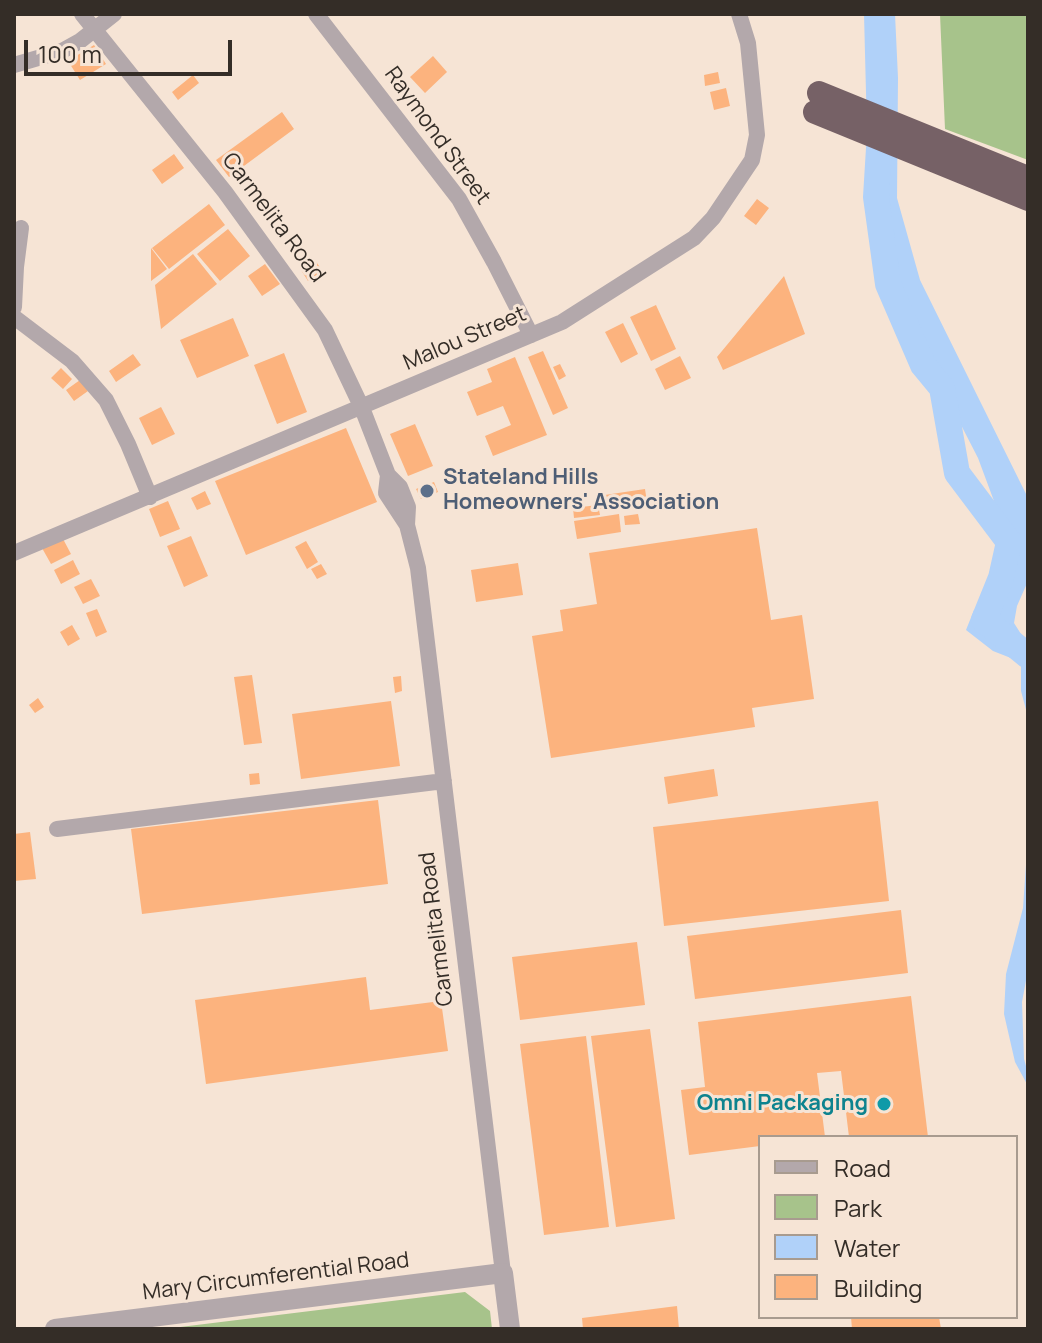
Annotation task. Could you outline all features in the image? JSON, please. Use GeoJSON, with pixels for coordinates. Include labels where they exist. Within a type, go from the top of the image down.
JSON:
{"type":"FeatureCollection","features":[{"type":"Feature","properties":{"kind":"highway"},"geometry":{"type":"LineString","coordinates":[[1028,178],[817,102],[1028,199]]}},
{"type":"Feature","properties":{"kind":"street","name":"Carmelita Road"},"geometry":{"type":"LineString","coordinates":[[82,14],[225,192],[300,292],[325,330],[362,408],[388,475],[400,487],[408,507],[407,525],[418,568],[510,1329]]}},
{"type":"Feature","properties":{"kind":"street"},"geometry":{"type":"LineString","coordinates":[[14,65],[62,51],[114,14]]}},
{"type":"Feature","properties":{"kind":"street","name":"Raymond Street"},"geometry":{"type":"LineString","coordinates":[[316,14],[459,199],[531,335]]}},
{"type":"Feature","properties":{"kind":"street","name":"Malou Street"},"geometry":{"type":"LineString","coordinates":[[14,553],[562,322],[694,238],[713,218],[752,160],[757,135],[748,43],[739,14]]}},
{"type":"Feature","properties":{"kind":"street"},"geometry":{"type":"LineString","coordinates":[[14,307],[21,228]]}},
{"type":"Feature","properties":{"kind":"street"},"geometry":{"type":"LineString","coordinates":[[14,317],[72,361],[106,400],[150,497]]}},
{"type":"Feature","properties":{"kind":"street"},"geometry":{"type":"LineString","coordinates":[[57,829],[444,781]]}},
{"type":"Feature","properties":{"kind":"street","name":"Mary Circumferential Road"},"geometry":{"type":"LineString","coordinates":[[55,1329],[503,1273]]}},
{"type":"Feature","properties":{"kind":"green space"},"geometry":{"type":"Polygon","coordinates":[[[940,14],[1028,14],[1028,160],[945,129],[940,14]]]}},
{"type":"Feature","properties":{"kind":"green space"},"geometry":{"type":"Polygon","coordinates":[[[465,1292],[490,1311],[492,1329],[164,1329],[465,1292]]]}},
{"type":"Feature","properties":{"kind":"water"},"geometry":{"type":"Polygon","coordinates":[[[877,14],[895,14],[897,198],[920,280],[1028,498],[1028,581],[1017,606],[1014,623],[1028,645],[1028,717],[1021,691],[1021,662],[993,651],[966,630],[974,610],[1001,596],[1017,563],[978,458],[942,388],[923,365],[888,284],[876,197],[880,132],[877,14]]]}},
{"type":"Feature","properties":{"kind":"water"},"geometry":{"type":"Polygon","coordinates":[[[1028,836],[1028,970],[1022,1002],[1028,1086],[1015,1062],[1004,1014],[1006,974],[1023,908],[1028,836]]]}},
{"type":"Feature","properties":{"kind":"building"},"geometry":{"type":"Polygon","coordinates":[[[94,45],[106,64],[80,80],[68,61],[94,45]]]}},
{"type":"Feature","properties":{"kind":"building"},"geometry":{"type":"Polygon","coordinates":[[[433,56],[447,72],[425,93],[410,77],[433,56]]]}},
{"type":"Feature","properties":{"kind":"building"},"geometry":{"type":"Polygon","coordinates":[[[718,72],[720,83],[705,86],[704,75],[718,72]]]}},
{"type":"Feature","properties":{"kind":"building"},"geometry":{"type":"Polygon","coordinates":[[[193,75],[199,83],[178,100],[172,92],[193,75]]]}},
{"type":"Feature","properties":{"kind":"building"},"geometry":{"type":"Polygon","coordinates":[[[726,88],[730,106],[714,110],[710,92],[726,88]]]}},
{"type":"Feature","properties":{"kind":"building"},"geometry":{"type":"Polygon","coordinates":[[[282,112],[294,129],[229,177],[216,160],[282,112]]]}},
{"type":"Feature","properties":{"kind":"building"},"geometry":{"type":"Polygon","coordinates":[[[174,154],[184,168],[162,184],[152,170],[174,154]]]}},
{"type":"Feature","properties":{"kind":"building"},"geometry":{"type":"Polygon","coordinates":[[[757,199],[769,208],[756,225],[744,216],[757,199]]]}},
{"type":"Feature","properties":{"kind":"building"},"geometry":{"type":"Polygon","coordinates":[[[209,204],[225,225],[169,269],[152,248],[209,204]]]}},
{"type":"Feature","properties":{"kind":"building"},"geometry":{"type":"Polygon","coordinates":[[[228,229],[250,256],[220,281],[197,254],[228,229]]]}},
{"type":"Feature","properties":{"kind":"building"},"geometry":{"type":"Polygon","coordinates":[[[151,248],[167,269],[151,281],[151,248]]]}},
{"type":"Feature","properties":{"kind":"building"},"geometry":{"type":"Polygon","coordinates":[[[193,254],[217,284],[161,329],[155,285],[193,254]]]}},
{"type":"Feature","properties":{"kind":"building"},"geometry":{"type":"Polygon","coordinates":[[[315,260],[323,272],[308,281],[301,270],[315,260]]]}},
{"type":"Feature","properties":{"kind":"building"},"geometry":{"type":"Polygon","coordinates":[[[265,264],[280,284],[262,296],[248,276],[265,264]]]}},
{"type":"Feature","properties":{"kind":"building"},"geometry":{"type":"Polygon","coordinates":[[[784,276],[805,334],[723,370],[717,357],[784,276]]]}},
{"type":"Feature","properties":{"kind":"building"},"geometry":{"type":"Polygon","coordinates":[[[656,305],[676,349],[651,361],[630,317],[656,305]]]}},
{"type":"Feature","properties":{"kind":"building"},"geometry":{"type":"Polygon","coordinates":[[[233,318],[249,356],[197,378],[180,340],[233,318]]]}},
{"type":"Feature","properties":{"kind":"building"},"geometry":{"type":"Polygon","coordinates":[[[623,323],[638,354],[621,363],[605,332],[623,323]]]}},
{"type":"Feature","properties":{"kind":"building"},"geometry":{"type":"Polygon","coordinates":[[[543,351],[568,408],[553,415],[528,357],[543,351]]]}},
{"type":"Feature","properties":{"kind":"building"},"geometry":{"type":"Polygon","coordinates":[[[284,353],[307,412],[277,424],[254,365],[284,353]]]}},
{"type":"Feature","properties":{"kind":"building"},"geometry":{"type":"Polygon","coordinates":[[[133,354],[141,365],[116,382],[109,371],[133,354]]]}},
{"type":"Feature","properties":{"kind":"building"},"geometry":{"type":"Polygon","coordinates":[[[680,356],[691,378],[665,390],[655,369],[680,356]]]}},
{"type":"Feature","properties":{"kind":"building"},"geometry":{"type":"Polygon","coordinates":[[[515,357],[547,435],[493,456],[485,436],[511,425],[503,406],[477,416],[467,392],[492,382],[487,369],[515,357]]]}},
{"type":"Feature","properties":{"kind":"building"},"geometry":{"type":"Polygon","coordinates":[[[560,364],[566,376],[559,380],[553,367],[560,364]]]}},
{"type":"Feature","properties":{"kind":"building"},"geometry":{"type":"Polygon","coordinates":[[[61,368],[72,379],[63,389],[51,378],[61,368]]]}},
{"type":"Feature","properties":{"kind":"building"},"geometry":{"type":"Polygon","coordinates":[[[80,380],[88,391],[74,401],[66,390],[80,380]]]}},
{"type":"Feature","properties":{"kind":"building"},"geometry":{"type":"Polygon","coordinates":[[[161,407],[175,434],[152,445],[139,418],[161,407]]]}},
{"type":"Feature","properties":{"kind":"building"},"geometry":{"type":"Polygon","coordinates":[[[415,424],[433,466],[408,476],[390,434],[415,424]]]}},
{"type":"Feature","properties":{"kind":"building"},"geometry":{"type":"Polygon","coordinates":[[[346,428],[377,502],[246,555],[215,481],[346,428]]]}},
{"type":"Feature","properties":{"kind":"building","name":"Stateland Hills Homeowners' Association"},"geometry":{"type":"Polygon","coordinates":[[[434,482],[438,492],[421,499],[416,489],[434,482]]]}},
{"type":"Feature","properties":{"kind":"building"},"geometry":{"type":"Polygon","coordinates":[[[645,489],[647,502],[600,509],[598,496],[645,489]]]}},
{"type":"Feature","properties":{"kind":"building"},"geometry":{"type":"Polygon","coordinates":[[[205,491],[211,504],[197,510],[191,498],[205,491]]]}},
{"type":"Feature","properties":{"kind":"building"},"geometry":{"type":"Polygon","coordinates":[[[168,501],[180,529],[160,537],[149,509],[168,501]]]}},
{"type":"Feature","properties":{"kind":"building"},"geometry":{"type":"Polygon","coordinates":[[[598,505],[600,515],[574,518],[573,508],[598,505]]]}},
{"type":"Feature","properties":{"kind":"building"},"geometry":{"type":"Polygon","coordinates":[[[619,514],[621,532],[577,539],[574,521],[619,514]]]}},
{"type":"Feature","properties":{"kind":"building"},"geometry":{"type":"Polygon","coordinates":[[[638,514],[640,524],[625,525],[624,516],[638,514]]]}},
{"type":"Feature","properties":{"kind":"building"},"geometry":{"type":"Polygon","coordinates":[[[757,528],[771,620],[802,615],[814,699],[752,708],[755,727],[551,758],[532,636],[563,631],[560,610],[597,604],[589,553],[757,528]]]}},
{"type":"Feature","properties":{"kind":"building"},"geometry":{"type":"Polygon","coordinates":[[[191,536],[208,576],[184,587],[167,546],[191,536]]]}},
{"type":"Feature","properties":{"kind":"building"},"geometry":{"type":"Polygon","coordinates":[[[62,537],[71,554],[51,564],[42,548],[62,537]]]}},
{"type":"Feature","properties":{"kind":"building"},"geometry":{"type":"Polygon","coordinates":[[[306,541],[318,562],[307,569],[295,547],[306,541]]]}},
{"type":"Feature","properties":{"kind":"building"},"geometry":{"type":"Polygon","coordinates":[[[73,560],[80,574],[61,584],[54,570],[73,560]]]}},
{"type":"Feature","properties":{"kind":"building"},"geometry":{"type":"Polygon","coordinates":[[[518,563],[523,595],[476,602],[471,570],[518,563]]]}},
{"type":"Feature","properties":{"kind":"building"},"geometry":{"type":"Polygon","coordinates":[[[321,564],[327,574],[317,579],[311,569],[321,564]]]}},
{"type":"Feature","properties":{"kind":"building"},"geometry":{"type":"Polygon","coordinates":[[[91,579],[100,596],[83,604],[74,587],[91,579]]]}},
{"type":"Feature","properties":{"kind":"building"},"geometry":{"type":"Polygon","coordinates":[[[97,609],[107,632],[96,637],[86,613],[97,609]]]}},
{"type":"Feature","properties":{"kind":"building"},"geometry":{"type":"Polygon","coordinates":[[[72,625],[80,639],[68,646],[60,632],[72,625]]]}},
{"type":"Feature","properties":{"kind":"building"},"geometry":{"type":"Polygon","coordinates":[[[252,675],[262,743],[244,745],[234,677],[252,675]]]}},
{"type":"Feature","properties":{"kind":"building"},"geometry":{"type":"Polygon","coordinates":[[[401,676],[402,691],[395,693],[393,677],[401,676]]]}},
{"type":"Feature","properties":{"kind":"building"},"geometry":{"type":"Polygon","coordinates":[[[38,698],[44,707],[35,713],[29,705],[38,698]]]}},
{"type":"Feature","properties":{"kind":"building"},"geometry":{"type":"Polygon","coordinates":[[[391,701],[400,766],[301,779],[292,714],[391,701]]]}},
{"type":"Feature","properties":{"kind":"building"},"geometry":{"type":"Polygon","coordinates":[[[714,769],[718,796],[668,804],[664,777],[714,769]]]}},
{"type":"Feature","properties":{"kind":"building"},"geometry":{"type":"Polygon","coordinates":[[[259,773],[260,784],[250,785],[249,774],[259,773]]]}},
{"type":"Feature","properties":{"kind":"building"},"geometry":{"type":"Polygon","coordinates":[[[378,800],[388,884],[142,914],[131,829],[378,800]]]}},
{"type":"Feature","properties":{"kind":"building"},"geometry":{"type":"Polygon","coordinates":[[[878,801],[889,901],[664,926],[653,827],[878,801]]]}},
{"type":"Feature","properties":{"kind":"building"},"geometry":{"type":"Polygon","coordinates":[[[30,832],[36,879],[14,881],[14,834],[30,832]]]}},
{"type":"Feature","properties":{"kind":"building"},"geometry":{"type":"Polygon","coordinates":[[[901,910],[908,973],[695,999],[687,936],[901,910]]]}},
{"type":"Feature","properties":{"kind":"building"},"geometry":{"type":"Polygon","coordinates":[[[637,942],[645,1005],[520,1020],[512,957],[637,942]]]}},
{"type":"Feature","properties":{"kind":"building"},"geometry":{"type":"Polygon","coordinates":[[[366,977],[370,1010],[441,1001],[448,1051],[206,1084],[195,1000],[366,977]]]}},
{"type":"Feature","properties":{"kind":"building"},"geometry":{"type":"Polygon","coordinates":[[[911,996],[928,1135],[849,1135],[841,1071],[817,1073],[825,1135],[758,1135],[758,1146],[689,1155],[681,1090],[705,1087],[698,1022],[911,996]]]}},
{"type":"Feature","properties":{"kind":"building"},"geometry":{"type":"Polygon","coordinates":[[[650,1029],[675,1219],[616,1227],[591,1036],[650,1029]]]}},
{"type":"Feature","properties":{"kind":"building"},"geometry":{"type":"Polygon","coordinates":[[[586,1036],[609,1227],[544,1235],[520,1044],[586,1036]]]}},
{"type":"Feature","properties":{"kind":"building"},"geometry":{"type":"Polygon","coordinates":[[[677,1306],[679,1329],[583,1329],[582,1318],[677,1306]]]}},
{"type":"Feature","properties":{"kind":"building"},"geometry":{"type":"Polygon","coordinates":[[[851,1319],[939,1319],[941,1329],[852,1329],[851,1319]]]}},
{"type":"Feature","properties":{"kind":"waterway"},"geometry":{"type":"LineString","coordinates":[[877,14],[880,132],[876,197],[888,284],[923,365],[942,388],[957,473],[1009,542],[1001,578],[984,620],[1028,656]]}},
{"type":"Feature","properties":{"kind":"place","name":"Stateland Hills Homeowners' Association"},"geometry":{"type":"Point","coordinates":[427,491]}},
{"type":"Feature","properties":{"kind":"place","name":"Omni Packaging"},"geometry":{"type":"Point","coordinates":[884,1104]}}]}
